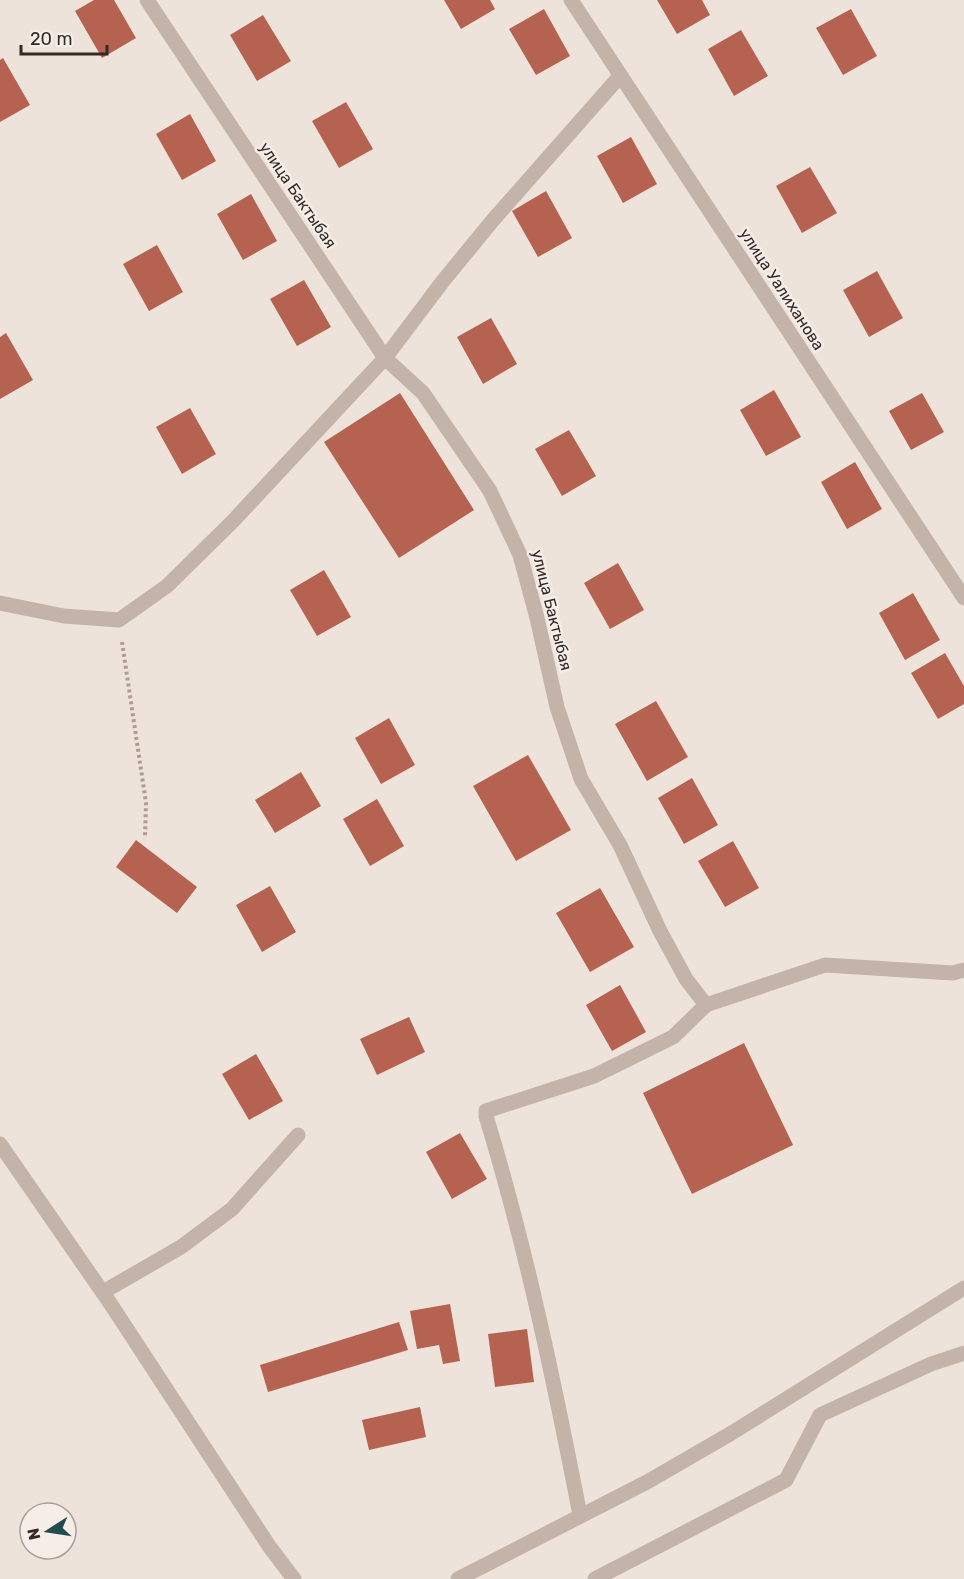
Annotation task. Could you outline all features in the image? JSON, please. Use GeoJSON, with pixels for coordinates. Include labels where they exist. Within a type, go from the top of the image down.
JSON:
{"type":"FeatureCollection","features":[{"type":"Feature","properties":{"kind":"street","name":"улица Бактыбая"},"geometry":{"type":"LineString","coordinates":[[147,0],[385,358],[423,393],[490,491],[520,555],[557,707],[581,779],[620,845],[670,950],[706,1005]]}},
{"type":"Feature","properties":{"kind":"street","name":"улица Уалиханова"},"geometry":{"type":"LineString","coordinates":[[571,0],[964,598]]}},
{"type":"Feature","properties":{"kind":"street"},"geometry":{"type":"LineString","coordinates":[[0,603],[64,616],[119,620],[167,586],[233,521],[385,358],[493,220],[620,76]]}},
{"type":"Feature","properties":{"kind":"street"},"geometry":{"type":"LineString","coordinates":[[580,1515],[531,1281],[486,1111],[594,1076],[673,1036],[706,1005],[825,965],[953,973],[964,970]]}},
{"type":"Feature","properties":{"kind":"street"},"geometry":{"type":"LineString","coordinates":[[103,1292],[181,1247],[232,1209],[298,1135]]}},
{"type":"Feature","properties":{"kind":"street"},"geometry":{"type":"LineString","coordinates":[[0,1144],[103,1292],[269,1546],[294,1579]]}},
{"type":"Feature","properties":{"kind":"street"},"geometry":{"type":"LineString","coordinates":[[458,1579],[646,1482],[730,1434],[964,1288]]}},
{"type":"Feature","properties":{"kind":"street"},"geometry":{"type":"LineString","coordinates":[[595,1579],[786,1480],[820,1415],[931,1364],[964,1353]]}},
{"type":"Feature","properties":{"kind":"path"},"geometry":{"type":"LineString","coordinates":[[119,620],[146,803],[145,837]]}},
{"type":"Feature","properties":{"kind":"building"},"geometry":{"type":"Polygon","coordinates":[[[94,0],[114,0],[136,38],[102,58],[75,11],[94,0]]]}},
{"type":"Feature","properties":{"kind":"building"},"geometry":{"type":"Polygon","coordinates":[[[444,0],[490,0],[495,9],[461,29],[444,0]]]}},
{"type":"Feature","properties":{"kind":"building"},"geometry":{"type":"Polygon","coordinates":[[[657,0],[702,0],[710,15],[677,34],[657,0]]]}},
{"type":"Feature","properties":{"kind":"building"},"geometry":{"type":"Polygon","coordinates":[[[544,9],[570,56],[536,75],[509,29],[544,9]]]}},
{"type":"Feature","properties":{"kind":"building"},"geometry":{"type":"Polygon","coordinates":[[[851,9],[877,56],[843,75],[816,28],[851,9]]]}},
{"type":"Feature","properties":{"kind":"building"},"geometry":{"type":"Polygon","coordinates":[[[263,15],[291,61],[257,81],[230,35],[263,15]]]}},
{"type":"Feature","properties":{"kind":"building"},"geometry":{"type":"Polygon","coordinates":[[[741,30],[768,76],[734,96],[708,49],[741,30]]]}},
{"type":"Feature","properties":{"kind":"building"},"geometry":{"type":"Polygon","coordinates":[[[3,58],[30,105],[0,122],[0,60],[3,58]]]}},
{"type":"Feature","properties":{"kind":"building"},"geometry":{"type":"Polygon","coordinates":[[[346,102],[373,149],[339,168],[312,121],[346,102]]]}},
{"type":"Feature","properties":{"kind":"building"},"geometry":{"type":"Polygon","coordinates":[[[190,114],[216,161],[182,180],[156,134],[190,114]]]}},
{"type":"Feature","properties":{"kind":"building"},"geometry":{"type":"Polygon","coordinates":[[[631,137],[657,184],[623,203],[597,156],[631,137]]]}},
{"type":"Feature","properties":{"kind":"building"},"geometry":{"type":"Polygon","coordinates":[[[810,167],[837,213],[802,233],[776,186],[810,167]]]}},
{"type":"Feature","properties":{"kind":"building"},"geometry":{"type":"Polygon","coordinates":[[[546,191],[572,238],[538,257],[512,211],[546,191]]]}},
{"type":"Feature","properties":{"kind":"building"},"geometry":{"type":"Polygon","coordinates":[[[251,194],[277,241],[243,260],[217,214],[251,194]]]}},
{"type":"Feature","properties":{"kind":"building"},"geometry":{"type":"Polygon","coordinates":[[[157,245],[183,292],[149,311],[123,264],[157,245]]]}},
{"type":"Feature","properties":{"kind":"building"},"geometry":{"type":"Polygon","coordinates":[[[877,271],[903,318],[869,337],[843,290],[877,271]]]}},
{"type":"Feature","properties":{"kind":"building"},"geometry":{"type":"Polygon","coordinates":[[[304,280],[331,327],[297,346],[270,299],[304,280]]]}},
{"type":"Feature","properties":{"kind":"building"},"geometry":{"type":"Polygon","coordinates":[[[491,318],[517,364],[483,384],[457,337],[491,318]]]}},
{"type":"Feature","properties":{"kind":"building"},"geometry":{"type":"Polygon","coordinates":[[[6,333],[33,380],[0,399],[0,337],[6,333]]]}},
{"type":"Feature","properties":{"kind":"building"},"geometry":{"type":"Polygon","coordinates":[[[774,390],[801,437],[766,456],[740,410],[774,390]]]}},
{"type":"Feature","properties":{"kind":"building"},"geometry":{"type":"Polygon","coordinates":[[[400,393],[474,510],[399,558],[324,442],[400,393]]]}},
{"type":"Feature","properties":{"kind":"building"},"geometry":{"type":"Polygon","coordinates":[[[922,393],[944,432],[911,450],[889,411],[922,393]]]}},
{"type":"Feature","properties":{"kind":"building"},"geometry":{"type":"Polygon","coordinates":[[[190,408],[216,454],[182,474],[156,427],[190,408]]]}},
{"type":"Feature","properties":{"kind":"building"},"geometry":{"type":"Polygon","coordinates":[[[569,430],[596,476],[562,496],[535,449],[569,430]]]}},
{"type":"Feature","properties":{"kind":"building"},"geometry":{"type":"Polygon","coordinates":[[[855,462],[882,509],[847,529],[821,482],[855,462]]]}},
{"type":"Feature","properties":{"kind":"building"},"geometry":{"type":"Polygon","coordinates":[[[618,563],[644,610],[610,629],[584,583],[618,563]]]}},
{"type":"Feature","properties":{"kind":"building"},"geometry":{"type":"Polygon","coordinates":[[[324,570],[351,617],[317,636],[290,590],[324,570]]]}},
{"type":"Feature","properties":{"kind":"building"},"geometry":{"type":"Polygon","coordinates":[[[913,593],[940,640],[905,660],[879,613],[913,593]]]}},
{"type":"Feature","properties":{"kind":"building"},"geometry":{"type":"Polygon","coordinates":[[[945,653],[964,686],[964,704],[938,719],[911,673],[945,653]]]}},
{"type":"Feature","properties":{"kind":"building"},"geometry":{"type":"Polygon","coordinates":[[[656,701],[688,757],[647,781],[615,724],[656,701]]]}},
{"type":"Feature","properties":{"kind":"building"},"geometry":{"type":"Polygon","coordinates":[[[389,718],[415,765],[381,784],[355,738],[389,718]]]}},
{"type":"Feature","properties":{"kind":"building"},"geometry":{"type":"Polygon","coordinates":[[[528,755],[571,830],[516,861],[473,786],[528,755]]]}},
{"type":"Feature","properties":{"kind":"building"},"geometry":{"type":"Polygon","coordinates":[[[301,772],[321,806],[275,833],[255,800],[301,772]]]}},
{"type":"Feature","properties":{"kind":"building"},"geometry":{"type":"Polygon","coordinates":[[[692,778],[718,825],[684,844],[658,798],[692,778]]]}},
{"type":"Feature","properties":{"kind":"building"},"geometry":{"type":"Polygon","coordinates":[[[377,799],[404,846],[370,866],[343,819],[377,799]]]}},
{"type":"Feature","properties":{"kind":"building"},"geometry":{"type":"Polygon","coordinates":[[[136,840],[197,887],[177,913],[116,867],[136,840]]]}},
{"type":"Feature","properties":{"kind":"building"},"geometry":{"type":"Polygon","coordinates":[[[733,841],[759,888],[725,907],[698,861],[733,841]]]}},
{"type":"Feature","properties":{"kind":"building"},"geometry":{"type":"Polygon","coordinates":[[[270,886],[296,932],[262,952],[236,905],[270,886]]]}},
{"type":"Feature","properties":{"kind":"building"},"geometry":{"type":"Polygon","coordinates":[[[600,888],[634,947],[590,972],[556,913],[600,888]]]}},
{"type":"Feature","properties":{"kind":"building"},"geometry":{"type":"Polygon","coordinates":[[[620,985],[646,1032],[612,1051],[586,1005],[620,985]]]}},
{"type":"Feature","properties":{"kind":"building"},"geometry":{"type":"Polygon","coordinates":[[[409,1017],[425,1052],[377,1075],[360,1039],[409,1017]]]}},
{"type":"Feature","properties":{"kind":"building"},"geometry":{"type":"Polygon","coordinates":[[[744,1043],[793,1145],[692,1194],[643,1093],[744,1043]]]}},
{"type":"Feature","properties":{"kind":"building"},"geometry":{"type":"Polygon","coordinates":[[[256,1054],[283,1101],[249,1120],[222,1074],[256,1054]]]}},
{"type":"Feature","properties":{"kind":"building"},"geometry":{"type":"Polygon","coordinates":[[[460,1133],[487,1179],[452,1199],[426,1152],[460,1133]]]}},
{"type":"Feature","properties":{"kind":"building"},"geometry":{"type":"Polygon","coordinates":[[[450,1304],[460,1361],[443,1364],[439,1345],[417,1349],[410,1311],[450,1304]]]}},
{"type":"Feature","properties":{"kind":"building"},"geometry":{"type":"Polygon","coordinates":[[[399,1322],[408,1350],[268,1392],[260,1365],[399,1322]]]}},
{"type":"Feature","properties":{"kind":"building"},"geometry":{"type":"Polygon","coordinates":[[[527,1329],[534,1382],[495,1387],[488,1334],[527,1329]]]}},
{"type":"Feature","properties":{"kind":"building"},"geometry":{"type":"Polygon","coordinates":[[[420,1407],[426,1437],[369,1450],[362,1420],[420,1407]]]}}]}
